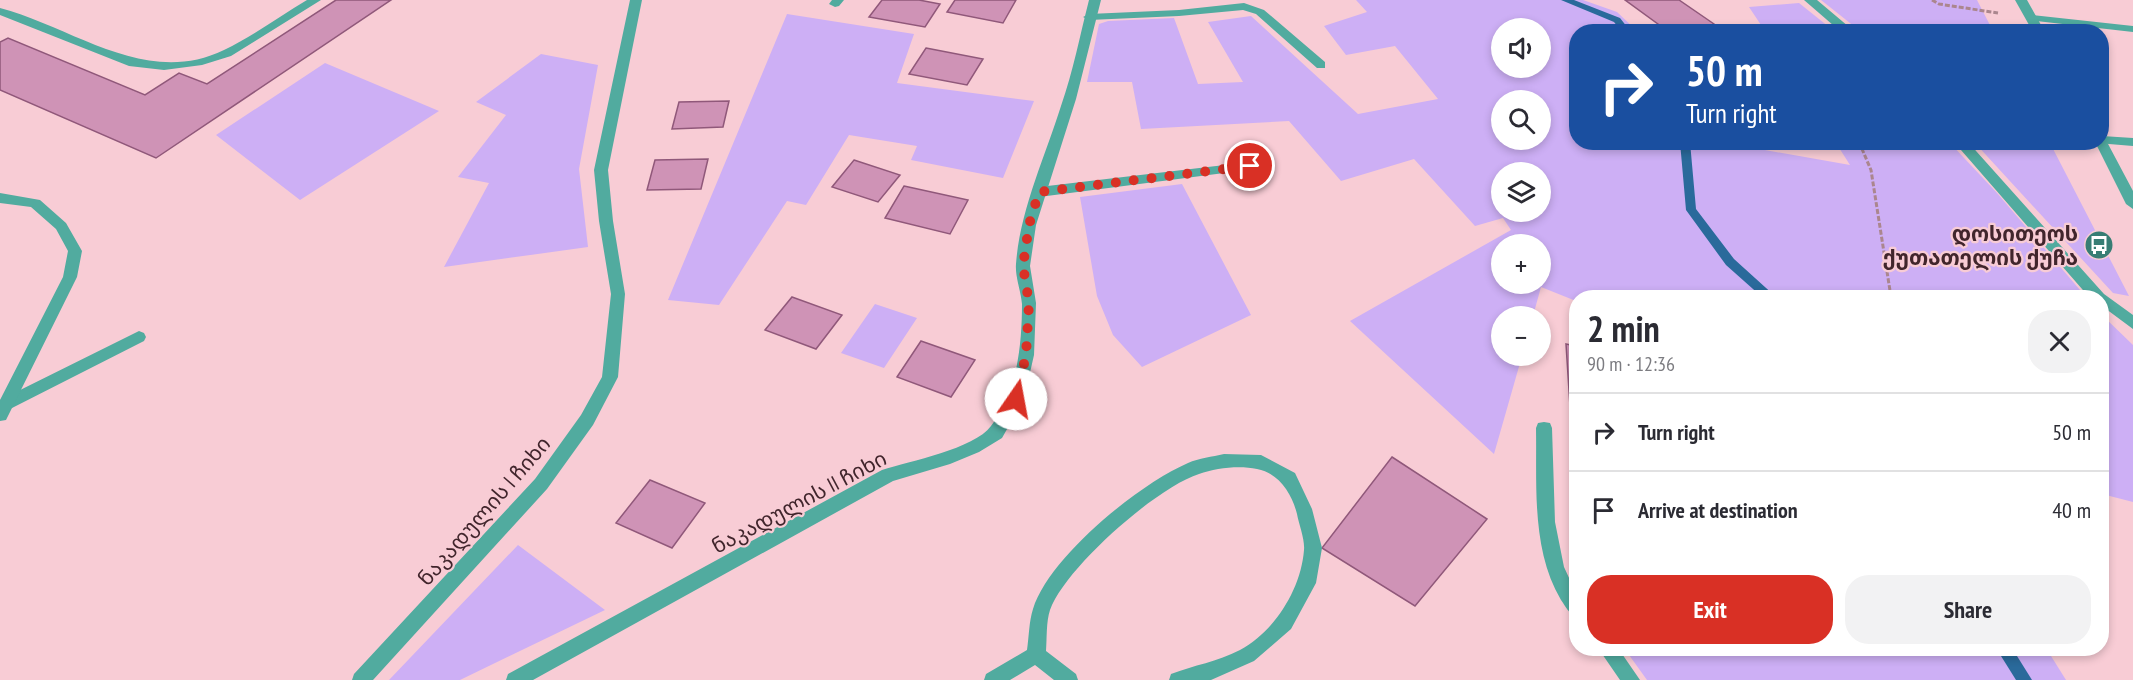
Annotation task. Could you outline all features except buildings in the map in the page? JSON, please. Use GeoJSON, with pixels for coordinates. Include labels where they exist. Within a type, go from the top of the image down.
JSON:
{"type":"FeatureCollection","features":[{"type":"Feature","properties":{"kind":"street"},"geometry":{"type":"LineString","coordinates":[[0,11],[133,63],[164,66],[202,61],[226,53],[315,0]]}},
{"type":"Feature","properties":{"kind":"street","name":"ნაკადულის I ჩიხი"},"geometry":{"type":"LineString","coordinates":[[361,680],[541,484],[587,420],[610,377],[618,294],[606,221],[601,170],[636,0]]}},
{"type":"Feature","properties":{"kind":"street","name":"ნაკადულის II ჩიხი"},"geometry":{"type":"LineString","coordinates":[[515,680],[888,475],[944,459],[974,447],[996,433],[1016,399],[1026,355],[1029,303],[1023,266],[1029,225],[1070,99],[1095,0]]}},
{"type":"Feature","properties":{"kind":"street"},"geometry":{"type":"LineString","coordinates":[[1810,0],[1838,24]]}},
{"type":"Feature","properties":{"kind":"street"},"geometry":{"type":"LineString","coordinates":[[2021,0],[2035,24]]}},
{"type":"Feature","properties":{"kind":"street"},"geometry":{"type":"LineString","coordinates":[[1089,17],[1179,13],[1244,6],[1260,12],[1321,65]]}},
{"type":"Feature","properties":{"kind":"street"},"geometry":{"type":"LineString","coordinates":[[2032,18],[2087,24]]}},
{"type":"Feature","properties":{"kind":"street"},"geometry":{"type":"LineString","coordinates":[[2109,26],[2133,29]]}},
{"type":"Feature","properties":{"kind":"street"},"geometry":{"type":"LineString","coordinates":[[2109,141],[2133,142]]}},
{"type":"Feature","properties":{"kind":"street"},"geometry":{"type":"LineString","coordinates":[[1967,150],[2093,290]]}},
{"type":"Feature","properties":{"kind":"street"},"geometry":{"type":"LineString","coordinates":[[2106,150],[2133,204]]}},
{"type":"Feature","properties":{"kind":"street"},"geometry":{"type":"LineString","coordinates":[[1039,192],[1250,166]]}},
{"type":"Feature","properties":{"kind":"street"},"geometry":{"type":"LineString","coordinates":[[0,198],[35,202],[61,226],[75,251],[70,278],[3,409]]}},
{"type":"Feature","properties":{"kind":"street"},"geometry":{"type":"LineString","coordinates":[[2109,305],[2133,323]]}},
{"type":"Feature","properties":{"kind":"street"},"geometry":{"type":"LineString","coordinates":[[3,409],[138,337]]}},
{"type":"Feature","properties":{"kind":"street"},"geometry":{"type":"LineString","coordinates":[[1544,428],[1549,548],[1569,597]]}},
{"type":"Feature","properties":{"kind":"street"},"geometry":{"type":"LineString","coordinates":[[1036,655],[1041,610],[1058,579],[1093,540],[1148,494],[1193,468],[1224,461],[1261,462],[1290,478],[1304,509],[1313,548],[1307,583],[1286,623],[1248,655],[1202,675],[1178,680]]}},
{"type":"Feature","properties":{"kind":"street"},"geometry":{"type":"LineString","coordinates":[[993,680],[1036,655]]}},
{"type":"Feature","properties":{"kind":"street"},"geometry":{"type":"LineString","coordinates":[[1036,655],[1069,680]]}},
{"type":"Feature","properties":{"kind":"street"},"geometry":{"type":"LineString","coordinates":[[1613,656],[1631,680]]}},
{"type":"Feature","properties":{"kind":"path"},"geometry":{"type":"LineString","coordinates":[[1932,0],[1939,4],[2032,18]]}},
{"type":"Feature","properties":{"kind":"path"},"geometry":{"type":"LineString","coordinates":[[1862,150],[1871,170],[1890,290]]}},
{"type":"Feature","properties":{"kind":"shaded area"},"geometry":{"type":"Polygon","coordinates":[[[1356,0],[1583,0],[1617,12],[1630,24],[1569,24],[1569,150],[1765,150],[1850,165],[1840,150],[1957,150],[1997,193],[2080,290],[1569,290],[1569,298],[1551,291],[1551,234],[1504,234],[1511,230],[1506,222],[1551,222],[1551,162],[1491,162],[1491,221],[1475,226],[1414,159],[1341,181],[1289,121],[1141,129],[1132,82],[1087,82],[1099,24],[1108,21],[1174,18],[1198,84],[1243,82],[1208,22],[1251,16],[1358,114],[1438,99],[1395,46],[1346,55],[1324,26],[1367,12],[1356,0]]]}},
{"type":"Feature","properties":{"kind":"shaded area"},"geometry":{"type":"Polygon","coordinates":[[[1821,0],[1977,0],[1989,24],[1851,24],[1821,0]]]}},
{"type":"Feature","properties":{"kind":"shaded area"},"geometry":{"type":"Polygon","coordinates":[[[1799,3],[1825,24],[1760,24],[1749,7],[1799,3]]]}},
{"type":"Feature","properties":{"kind":"shaded area"},"geometry":{"type":"Polygon","coordinates":[[[787,14],[914,34],[897,83],[1034,101],[1003,178],[911,160],[917,146],[849,135],[806,205],[787,201],[719,305],[668,300],[787,14]]]}},
{"type":"Feature","properties":{"kind":"shaded area"},"geometry":{"type":"Polygon","coordinates":[[[541,54],[598,65],[579,169],[588,247],[444,267],[489,183],[458,177],[506,115],[476,102],[541,54]]]}},
{"type":"Feature","properties":{"kind":"shaded area"},"geometry":{"type":"Polygon","coordinates":[[[325,63],[439,111],[300,200],[216,135],[325,63]]]}},
{"type":"Feature","properties":{"kind":"shaded area"},"geometry":{"type":"Polygon","coordinates":[[[1981,150],[2054,150],[2129,296],[2113,293],[1981,150]]]}},
{"type":"Feature","properties":{"kind":"shaded area"},"geometry":{"type":"Polygon","coordinates":[[[1182,184],[1251,315],[1142,367],[1113,335],[1097,296],[1080,197],[1182,184]]]}},
{"type":"Feature","properties":{"kind":"shaded area"},"geometry":{"type":"Polygon","coordinates":[[[1491,241],[1491,294],[1539,294],[1536,306],[1491,306],[1491,366],[1519,366],[1494,454],[1350,321],[1491,241]]]}},
{"type":"Feature","properties":{"kind":"shaded area"},"geometry":{"type":"Polygon","coordinates":[[[875,304],[917,318],[884,368],[841,353],[875,304]]]}},
{"type":"Feature","properties":{"kind":"shaded area"},"geometry":{"type":"Polygon","coordinates":[[[2109,322],[2133,345],[2133,502],[2109,496],[2109,322]]]}},
{"type":"Feature","properties":{"kind":"shaded area"},"geometry":{"type":"Polygon","coordinates":[[[518,545],[605,610],[460,680],[389,680],[518,545]]]}},
{"type":"Feature","properties":{"kind":"shaded area"},"geometry":{"type":"Polygon","coordinates":[[[1630,656],[2051,656],[2066,680],[1647,680],[1630,656]]]}},
{"type":"Feature","properties":{"kind":"waterway"},"geometry":{"type":"LineString","coordinates":[[1566,0],[1617,20],[1620,24]]}},
{"type":"Feature","properties":{"kind":"waterway"},"geometry":{"type":"LineString","coordinates":[[1686,150],[1691,210],[1730,262],[1762,290]]}},
{"type":"Feature","properties":{"kind":"waterway"},"geometry":{"type":"LineString","coordinates":[[2008,656],[2025,680]]}},
{"type":"Feature","properties":{"kind":"place","name":"დოსითეოს ქუთათელის ქუჩა"},"geometry":{"type":"Point","coordinates":[2099,245]}},
{"type":"Feature","properties":{"kind":"route"},"geometry":{"type":"LineString","coordinates":[[1016,399],[1026,355],[1029,303],[1023,266],[1029,225],[1039,192],[1250,166]]}}]}
